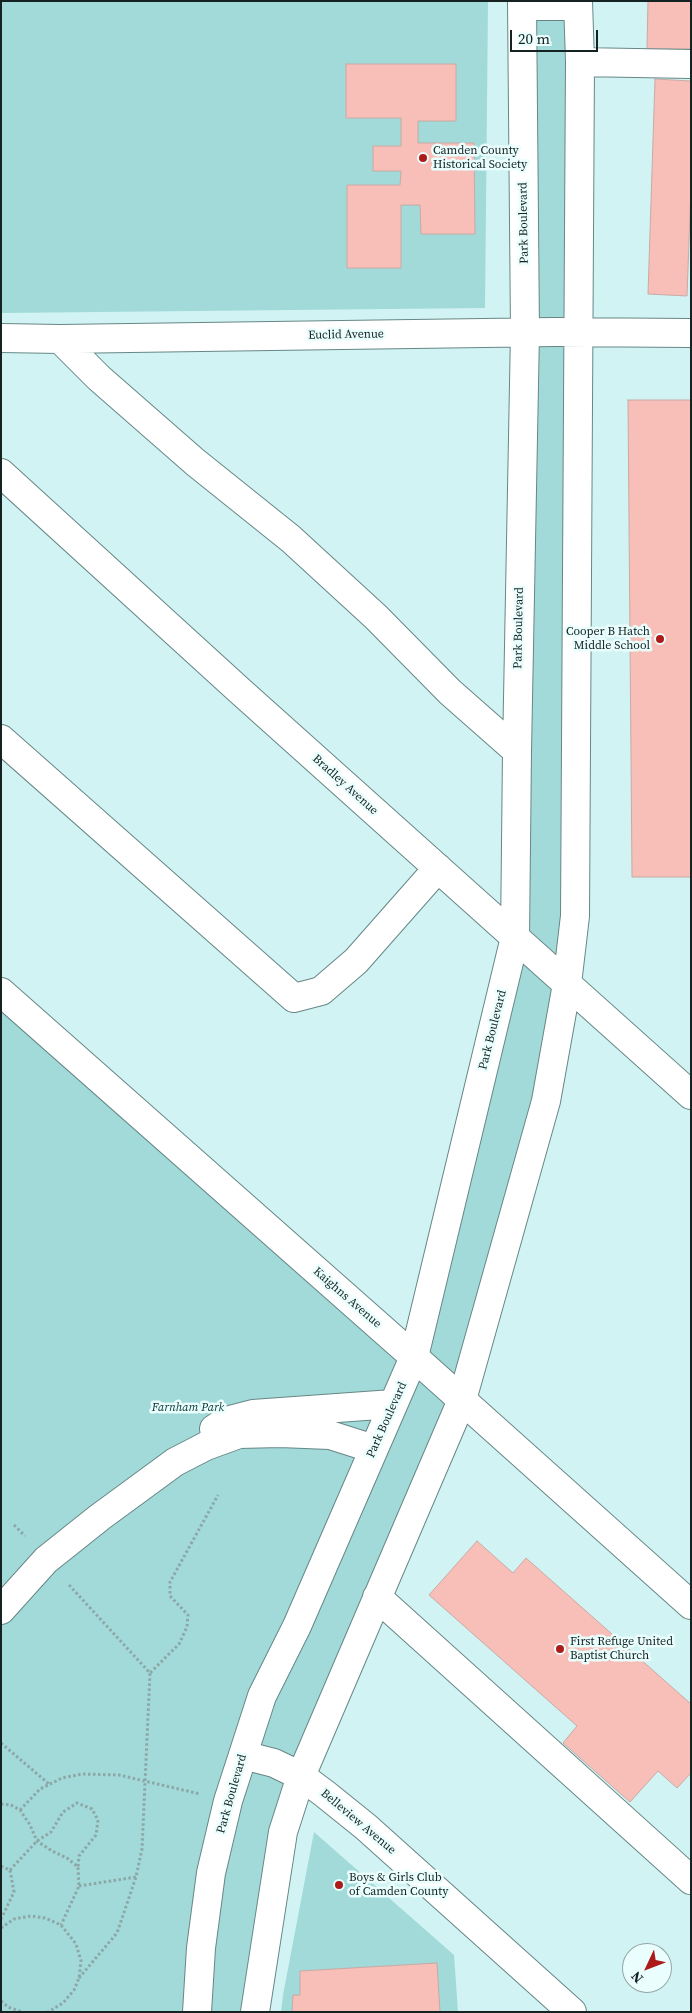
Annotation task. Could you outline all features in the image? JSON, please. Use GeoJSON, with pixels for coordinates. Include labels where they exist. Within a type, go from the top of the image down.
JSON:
{"type":"FeatureCollection","features":[{"type":"Feature","properties":{"kind":"street"},"geometry":{"type":"LineString","coordinates":[[255,2012],[283,1832],[301,1776],[462,1400],[546,1101],[568,984],[575,916],[580,62],[578,4],[522,4]]}},
{"type":"Feature","properties":{"kind":"street","name":"Park Boulevard"},"geometry":{"type":"LineString","coordinates":[[197,2012],[201,1948],[211,1873],[228,1801],[262,1696],[297,1626],[414,1357],[515,937],[526,332],[522,4]]}},
{"type":"Feature","properties":{"kind":"street"},"geometry":{"type":"LineString","coordinates":[[580,62],[691,64]]}},
{"type":"Feature","properties":{"kind":"street","name":"Euclid Avenue"},"geometry":{"type":"LineString","coordinates":[[1,338],[60,339],[526,332],[691,333]]}},
{"type":"Feature","properties":{"kind":"street"},"geometry":{"type":"LineString","coordinates":[[60,339],[99,378],[291,539],[376,617],[450,692],[517,751]]}},
{"type":"Feature","properties":{"kind":"street","name":"Bradley Avenue"},"geometry":{"type":"LineString","coordinates":[[1,473],[232,684],[691,1094]]}},
{"type":"Feature","properties":{"kind":"street"},"geometry":{"type":"LineString","coordinates":[[1,739],[294,998],[321,991],[356,961],[438,868]]}},
{"type":"Feature","properties":{"kind":"street","name":"Kaighns Avenue"},"geometry":{"type":"LineString","coordinates":[[1,992],[691,1605]]}},
{"type":"Feature","properties":{"kind":"street"},"geometry":{"type":"LineString","coordinates":[[176,1462],[196,1442],[226,1421],[253,1414],[394,1404]]}},
{"type":"Feature","properties":{"kind":"street"},"geometry":{"type":"LineString","coordinates":[[1,1610],[46,1560],[100,1517],[176,1462],[206,1446],[239,1434],[330,1435],[374,1449]]}},
{"type":"Feature","properties":{"kind":"street"},"geometry":{"type":"LineString","coordinates":[[377,1597],[691,1880]]}},
{"type":"Feature","properties":{"kind":"street","name":"Belleview Avenue"},"geometry":{"type":"LineString","coordinates":[[243,1755],[274,1764],[301,1776],[366,1827],[572,2012]]}},
{"type":"Feature","properties":{"kind":"path"},"geometry":{"type":"LineString","coordinates":[[79,1978],[116,1933],[136,1877],[142,1849],[150,1673],[179,1644],[187,1627],[188,1615],[170,1596],[170,1582],[218,1494]]}},
{"type":"Feature","properties":{"kind":"path"},"geometry":{"type":"LineString","coordinates":[[14,1525],[25,1536]]}},
{"type":"Feature","properties":{"kind":"path"},"geometry":{"type":"LineString","coordinates":[[69,1585],[150,1673]]}},
{"type":"Feature","properties":{"kind":"path"},"geometry":{"type":"LineString","coordinates":[[1,1743],[49,1784]]}},
{"type":"Feature","properties":{"kind":"path"},"geometry":{"type":"LineString","coordinates":[[20,1810],[40,1789],[62,1778],[82,1774],[120,1775],[202,1794]]}},
{"type":"Feature","properties":{"kind":"path"},"geometry":{"type":"LineString","coordinates":[[10,1870],[37,1842],[51,1832],[63,1812],[77,1803],[92,1809],[98,1820],[96,1835],[78,1856],[79,1886],[61,1925]]}},
{"type":"Feature","properties":{"kind":"path"},"geometry":{"type":"LineString","coordinates":[[1,1804],[11,1805],[20,1810],[30,1825],[37,1842],[67,1858],[78,1868]]}},
{"type":"Feature","properties":{"kind":"path"},"geometry":{"type":"LineString","coordinates":[[1,1866],[10,1870]]}},
{"type":"Feature","properties":{"kind":"path"},"geometry":{"type":"LineString","coordinates":[[1,1919],[14,1892],[10,1870]]}},
{"type":"Feature","properties":{"kind":"path"},"geometry":{"type":"LineString","coordinates":[[79,1886],[136,1877]]}},
{"type":"Feature","properties":{"kind":"path"},"geometry":{"type":"LineString","coordinates":[[1,1928],[14,1919],[31,1916],[45,1918],[61,1925],[76,1944],[81,1961],[79,1978],[74,1990],[63,2003],[48,2012]]}},
{"type":"Feature","properties":{"kind":"path"},"geometry":{"type":"LineString","coordinates":[[1,2002],[8,2007],[22,2012]]}},
{"type":"Feature","properties":{"kind":"green space"},"geometry":{"type":"Polygon","coordinates":[[[1,1],[488,1],[485,308],[1,313],[1,1]]]}},
{"type":"Feature","properties":{"kind":"green space","name":"Farnham Park"},"geometry":{"type":"Polygon","coordinates":[[[522,1],[578,1],[575,916],[471,1370],[301,1776],[255,2012],[1,2012],[1,992],[414,1357],[515,937],[522,1]]]}},
{"type":"Feature","properties":{"kind":"green space","name":"Boys & Girls Club of Camden County"},"geometry":{"type":"Polygon","coordinates":[[[314,1832],[454,1955],[458,2012],[281,2012],[314,1832]]]}},
{"type":"Feature","properties":{"kind":"building"},"geometry":{"type":"Polygon","coordinates":[[[648,1],[691,1],[691,49],[647,49],[648,1]]]}},
{"type":"Feature","properties":{"kind":"building","name":"Camden County Historical Society"},"geometry":{"type":"Polygon","coordinates":[[[346,64],[456,64],[456,121],[418,121],[418,143],[474,143],[475,234],[421,234],[420,205],[401,205],[401,268],[347,268],[347,185],[400,185],[401,171],[373,171],[373,146],[401,146],[401,118],[346,118],[346,64]]]}},
{"type":"Feature","properties":{"kind":"building"},"geometry":{"type":"Polygon","coordinates":[[[655,79],[691,81],[691,187],[687,296],[648,294],[655,79]]]}},
{"type":"Feature","properties":{"kind":"building","name":"Cooper B Hatch Middle School"},"geometry":{"type":"Polygon","coordinates":[[[628,400],[691,400],[691,877],[632,877],[628,400]]]}},
{"type":"Feature","properties":{"kind":"building","name":"First Refuge United Baptist Church"},"geometry":{"type":"Polygon","coordinates":[[[477,1541],[513,1573],[526,1558],[691,1704],[691,1773],[677,1788],[658,1771],[630,1802],[563,1743],[577,1726],[429,1595],[477,1541]]]}},
{"type":"Feature","properties":{"kind":"building"},"geometry":{"type":"Polygon","coordinates":[[[437,1963],[440,2012],[292,2012],[293,1995],[300,1995],[300,1971],[437,1963]]]}},
{"type":"Feature","properties":{"kind":"place","name":"Camden County Historical Society"},"geometry":{"type":"Point","coordinates":[423,158]}},
{"type":"Feature","properties":{"kind":"place","name":"Cooper B Hatch Middle School"},"geometry":{"type":"Point","coordinates":[660,639]}},
{"type":"Feature","properties":{"kind":"place","name":"First Refuge United Baptist Church"},"geometry":{"type":"Point","coordinates":[560,1649]}},
{"type":"Feature","properties":{"kind":"place","name":"Boys & Girls Club of Camden County"},"geometry":{"type":"Point","coordinates":[339,1885]}}]}
